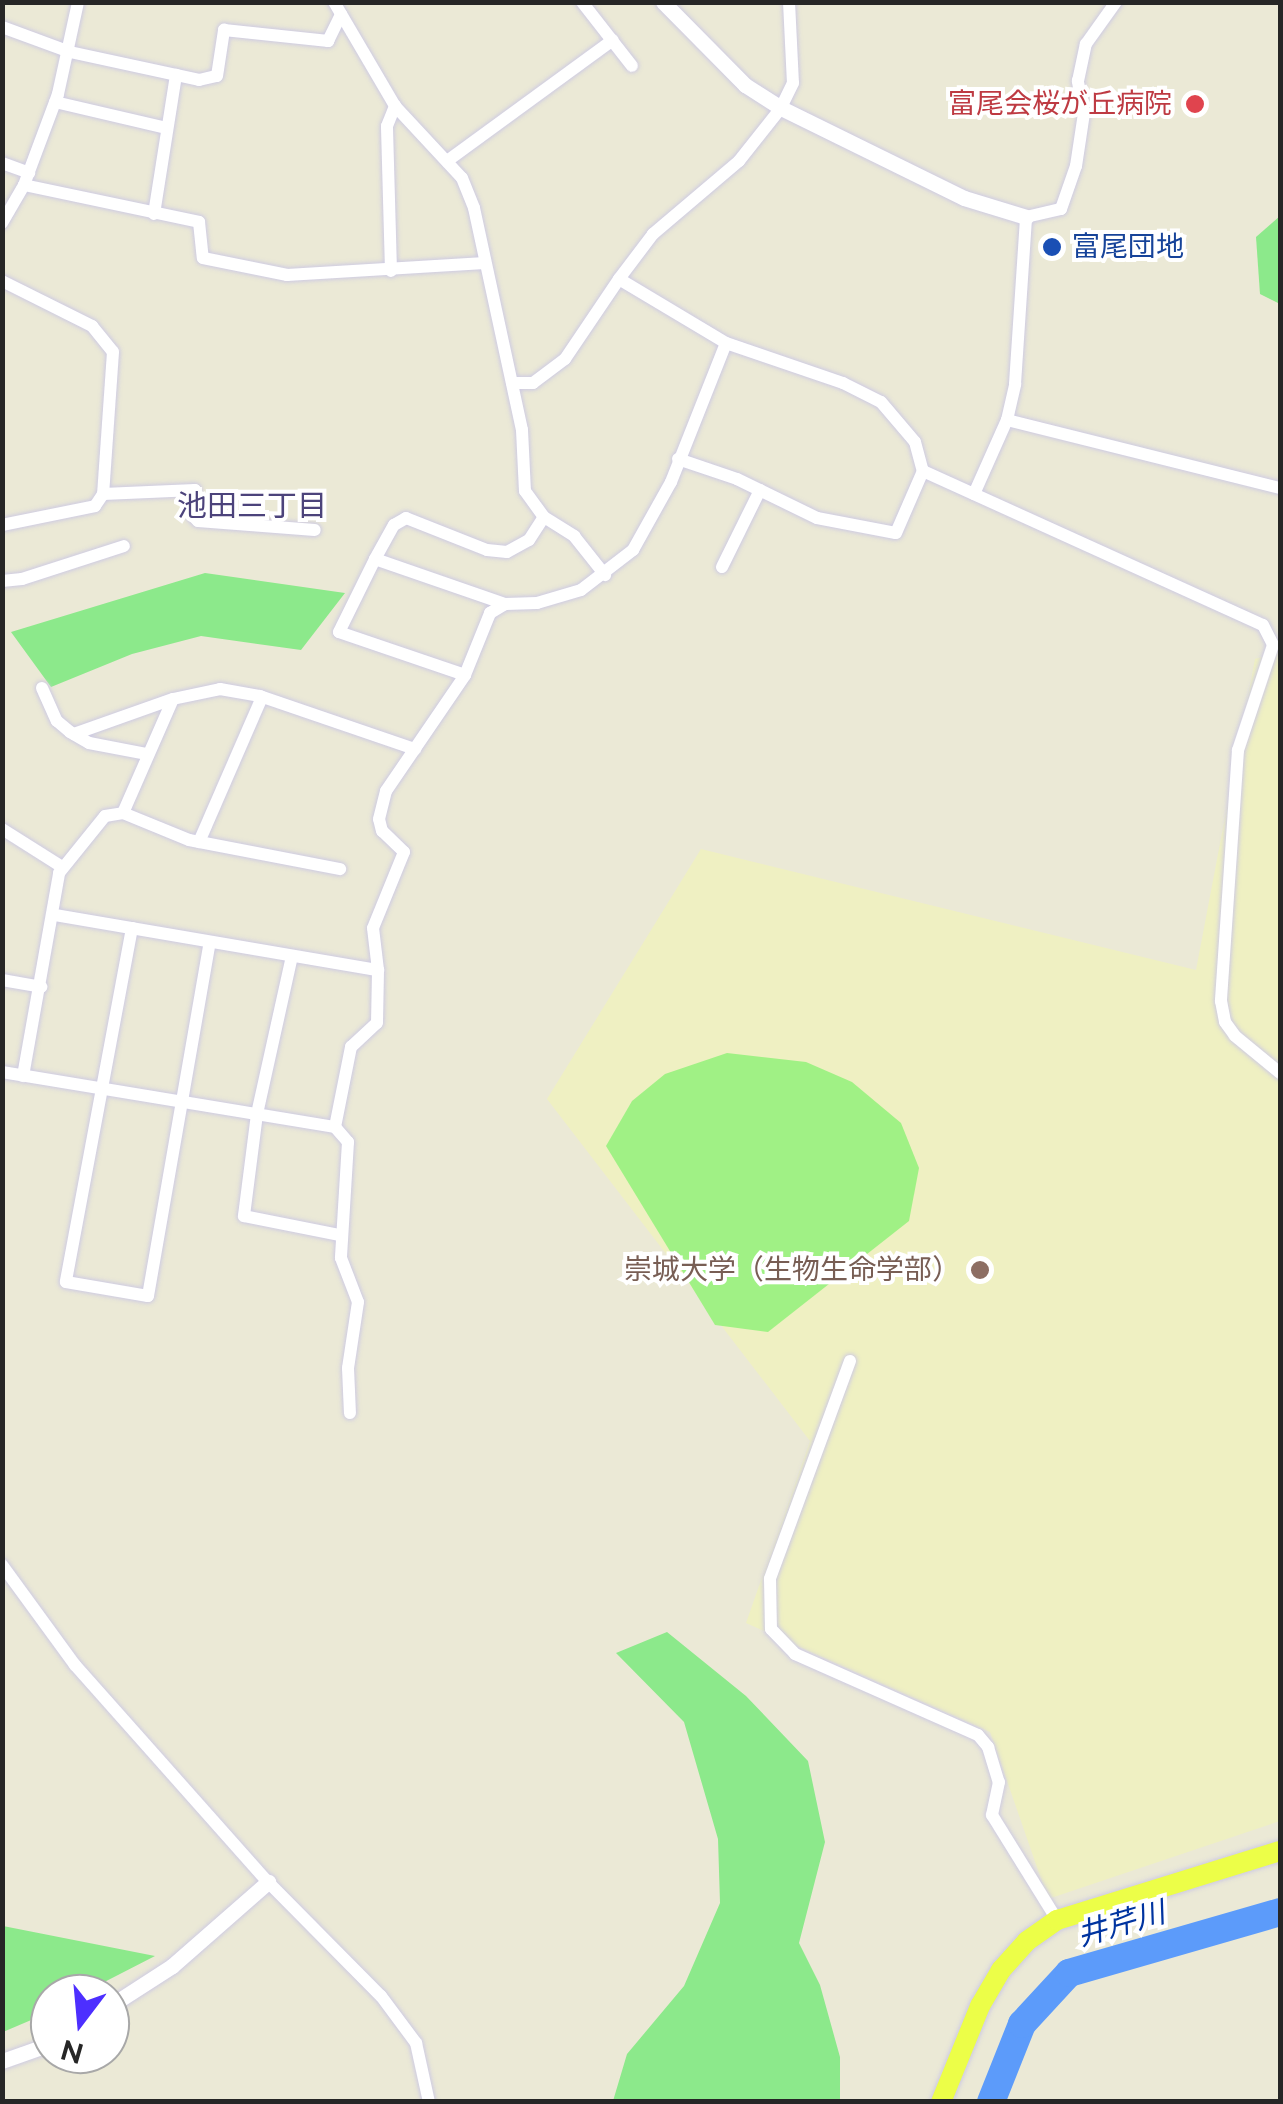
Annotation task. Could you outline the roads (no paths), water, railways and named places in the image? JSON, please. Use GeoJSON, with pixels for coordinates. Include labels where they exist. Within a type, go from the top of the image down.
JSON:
{"type":"FeatureCollection","features":[{"type":"Feature","properties":{"kind":"main road"},"geometry":{"type":"LineString","coordinates":[[941,2102],[980,2006],[1000,1970],[1027,1941],[1057,1920],[1280,1850]]}},
{"type":"Feature","properties":{"kind":"street"},"geometry":{"type":"LineString","coordinates":[[2,223],[26,179],[55,102],[70,52],[78,2]]}},
{"type":"Feature","properties":{"kind":"street"},"geometry":{"type":"LineString","coordinates":[[582,2],[632,66]]}},
{"type":"Feature","properties":{"kind":"street"},"geometry":{"type":"LineString","coordinates":[[663,2],[745,85],[782,108],[964,198],[1026,217],[1061,209],[1076,166],[1084,112],[1078,81],[1086,44],[1116,2]]}},
{"type":"Feature","properties":{"kind":"street"},"geometry":{"type":"LineString","coordinates":[[512,383],[533,382],[565,360],[653,234],[738,161],[782,108],[793,84],[789,2]]}},
{"type":"Feature","properties":{"kind":"street"},"geometry":{"type":"LineString","coordinates":[[2,28],[70,52],[200,80],[218,76],[224,30],[328,40],[337,8]]}},
{"type":"Feature","properties":{"kind":"street"},"geometry":{"type":"LineString","coordinates":[[337,8],[395,106],[462,178],[474,208],[522,430],[525,491],[544,517],[574,536],[605,575]]}},
{"type":"Feature","properties":{"kind":"street"},"geometry":{"type":"LineString","coordinates":[[446,161],[613,40]]}},
{"type":"Feature","properties":{"kind":"street"},"geometry":{"type":"LineString","coordinates":[[154,214],[176,74]]}},
{"type":"Feature","properties":{"kind":"street"},"geometry":{"type":"LineString","coordinates":[[55,102],[167,128]]}},
{"type":"Feature","properties":{"kind":"street"},"geometry":{"type":"LineString","coordinates":[[391,271],[387,126],[395,106]]}},
{"type":"Feature","properties":{"kind":"street"},"geometry":{"type":"LineString","coordinates":[[2,164],[26,179],[154,214],[199,222],[202,258],[287,275],[485,263]]}},
{"type":"Feature","properties":{"kind":"street"},"geometry":{"type":"LineString","coordinates":[[974,494],[1007,420],[1016,384],[1026,217]]}},
{"type":"Feature","properties":{"kind":"street"},"geometry":{"type":"LineString","coordinates":[[618,279],[726,343],[843,382],[881,402],[915,442],[923,471],[896,533],[818,518],[760,490],[678,459]]}},
{"type":"Feature","properties":{"kind":"street"},"geometry":{"type":"LineString","coordinates":[[2,281],[92,326],[112,352],[103,494],[96,506],[2,525]]}},
{"type":"Feature","properties":{"kind":"street"},"geometry":{"type":"LineString","coordinates":[[335,1127],[350,1047],[377,1024],[378,970],[372,928],[404,852],[382,831],[378,819],[386,791],[465,675],[490,613],[505,604],[563,596],[605,575],[633,550],[672,482],[726,343]]}},
{"type":"Feature","properties":{"kind":"street"},"geometry":{"type":"LineString","coordinates":[[1007,420],[1280,488]]}},
{"type":"Feature","properties":{"kind":"street"},"geometry":{"type":"LineString","coordinates":[[923,471],[1263,625],[1273,645],[1238,750],[1220,987],[1225,1022],[1235,1036],[1280,1074]]}},
{"type":"Feature","properties":{"kind":"street"},"geometry":{"type":"LineString","coordinates":[[103,494],[194,490],[192,515],[198,521],[315,530]]}},
{"type":"Feature","properties":{"kind":"street"},"geometry":{"type":"LineString","coordinates":[[722,567],[760,490]]}},
{"type":"Feature","properties":{"kind":"street"},"geometry":{"type":"LineString","coordinates":[[465,675],[340,632],[394,525],[406,518],[488,550],[507,552],[529,540],[544,517]]}},
{"type":"Feature","properties":{"kind":"street"},"geometry":{"type":"LineString","coordinates":[[2,581],[22,579],[124,546]]}},
{"type":"Feature","properties":{"kind":"street"},"geometry":{"type":"LineString","coordinates":[[376,559],[505,604]]}},
{"type":"Feature","properties":{"kind":"street"},"geometry":{"type":"LineString","coordinates":[[42,688],[57,721],[74,734],[89,743],[146,754]]}},
{"type":"Feature","properties":{"kind":"street"},"geometry":{"type":"LineString","coordinates":[[74,734],[174,699],[220,688],[262,696],[416,749]]}},
{"type":"Feature","properties":{"kind":"street"},"geometry":{"type":"LineString","coordinates":[[200,842],[262,696]]}},
{"type":"Feature","properties":{"kind":"street"},"geometry":{"type":"LineString","coordinates":[[123,813],[146,754],[174,699]]}},
{"type":"Feature","properties":{"kind":"street"},"geometry":{"type":"LineString","coordinates":[[23,1076],[62,867],[105,816],[123,813],[200,842],[340,869]]}},
{"type":"Feature","properties":{"kind":"street"},"geometry":{"type":"LineString","coordinates":[[2,828],[62,867]]}},
{"type":"Feature","properties":{"kind":"street"},"geometry":{"type":"LineString","coordinates":[[55,915],[378,970]]}},
{"type":"Feature","properties":{"kind":"street"},"geometry":{"type":"LineString","coordinates":[[132,928],[66,1282],[148,1296],[210,942]]}},
{"type":"Feature","properties":{"kind":"street"},"geometry":{"type":"LineString","coordinates":[[292,956],[257,1114],[244,1216],[339,1235]]}},
{"type":"Feature","properties":{"kind":"street"},"geometry":{"type":"LineString","coordinates":[[2,980],[41,986]]}},
{"type":"Feature","properties":{"kind":"street"},"geometry":{"type":"LineString","coordinates":[[2,1072],[335,1127],[348,1142],[340,1258],[358,1302],[348,1368],[350,1413]]}},
{"type":"Feature","properties":{"kind":"street"},"geometry":{"type":"LineString","coordinates":[[850,1360],[770,1579],[771,1629],[796,1654],[978,1734],[988,1747],[999,1782],[992,1815],[1057,1920]]}},
{"type":"Feature","properties":{"kind":"street"},"geometry":{"type":"LineString","coordinates":[[2,1565],[75,1665],[268,1882],[382,1996],[416,2043],[429,2102]]}},
{"type":"Feature","properties":{"kind":"street"},"geometry":{"type":"LineString","coordinates":[[130,1993],[172,1966],[268,1882]]}},
{"type":"Feature","properties":{"kind":"street"},"geometry":{"type":"LineString","coordinates":[[2,2061],[30,2051]]}},
{"type":"Feature","properties":{"kind":"waterway","name":"井芹川"},"geometry":{"type":"LineString","coordinates":[[991,2102],[1022,2024],[1069,1973],[1280,1912]]}},
{"type":"Feature","properties":{"kind":"place","name":"富尾会桜が丘病院"},"geometry":{"type":"Point","coordinates":[1195,104]}},
{"type":"Feature","properties":{"kind":"place","name":"富尾団地"},"geometry":{"type":"Point","coordinates":[1052,247]}},
{"type":"Feature","properties":{"kind":"place","name":"崇城大学（生物生命学部）"},"geometry":{"type":"Point","coordinates":[980,1270]}},
{"type":"Feature","properties":{"kind":"district","name":"池田三丁目"},"geometry":{"type":"Point","coordinates":[252,506]}}]}
